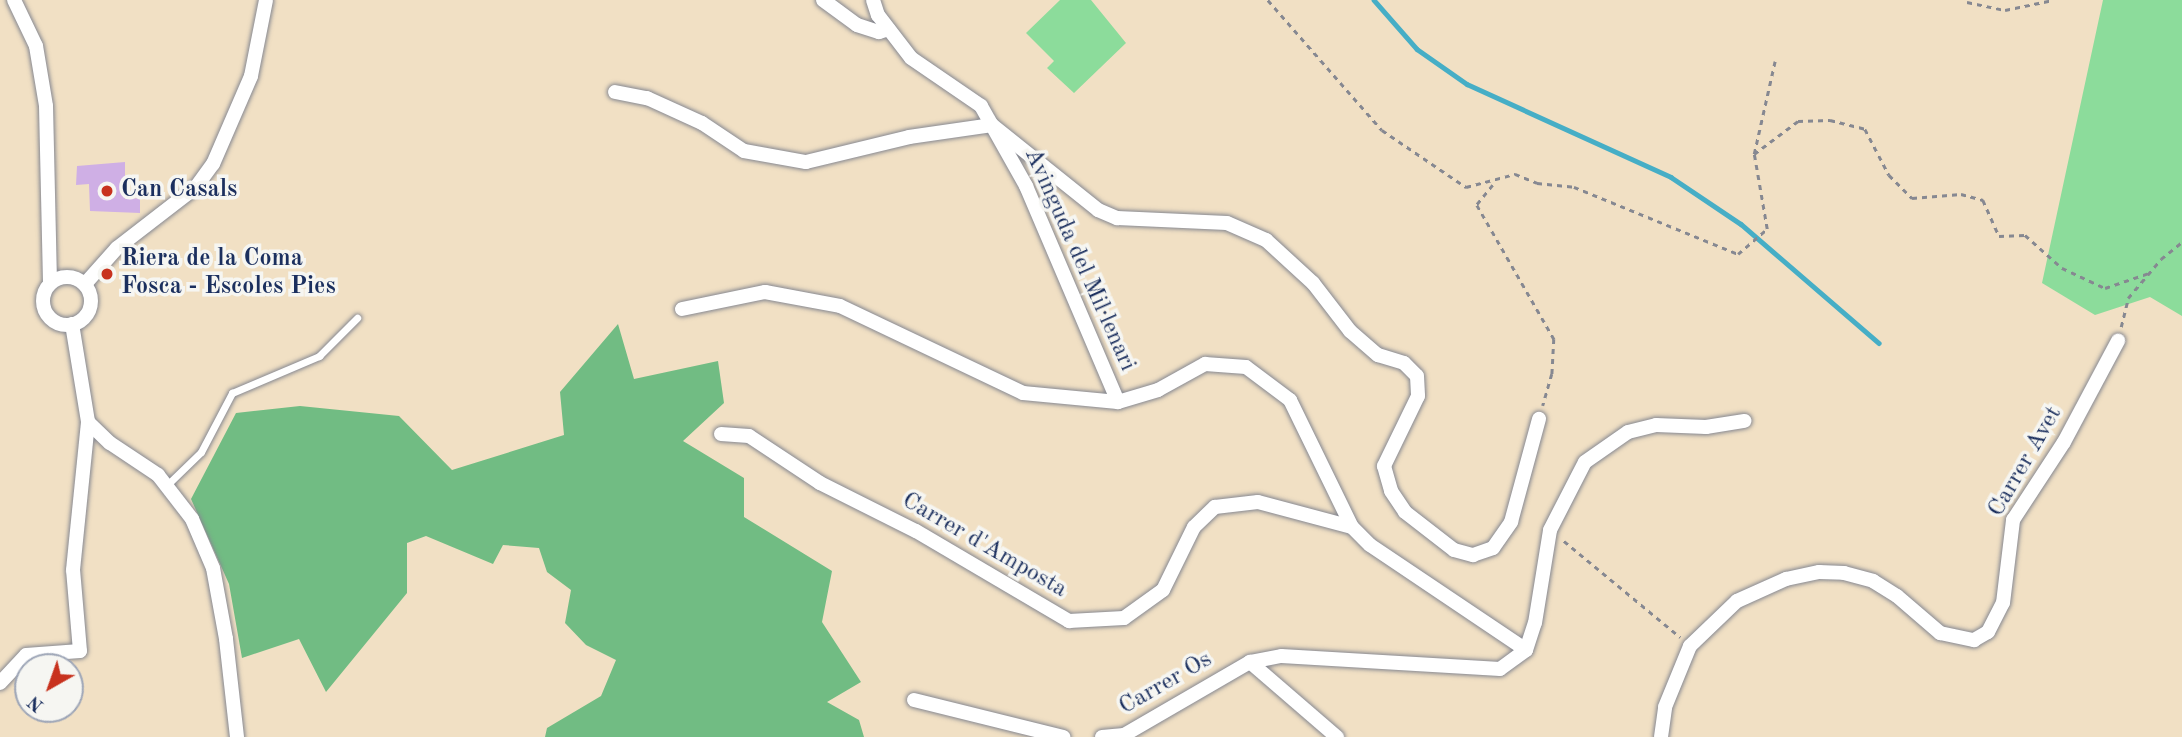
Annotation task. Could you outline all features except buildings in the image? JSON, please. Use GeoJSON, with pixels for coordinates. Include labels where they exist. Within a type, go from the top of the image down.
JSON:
{"type":"FeatureCollection","features":[{"type":"Feature","properties":{"kind":"street"},"geometry":{"type":"LineString","coordinates":[[14,0],[36,46],[46,106],[51,282]]}},
{"type":"Feature","properties":{"kind":"street"},"geometry":{"type":"LineString","coordinates":[[85,284],[117,248],[196,187],[213,164],[251,76],[266,0]]}},
{"type":"Feature","properties":{"kind":"street"},"geometry":{"type":"LineString","coordinates":[[823,0],[857,25],[879,32],[889,29]]}},
{"type":"Feature","properties":{"kind":"street","name":"Avinguda del Mil·lenari"},"geometry":{"type":"LineString","coordinates":[[873,0],[889,29],[911,58],[981,106],[1026,186],[1118,402],[1158,390],[1205,364],[1246,367],[1290,400],[1352,527],[1370,545],[1526,650]]}},
{"type":"Feature","properties":{"kind":"street"},"geometry":{"type":"LineString","coordinates":[[615,92],[647,98],[702,123],[744,151],[806,162],[909,137],[992,125],[1098,211],[1117,218],[1227,223],[1266,240],[1313,283],[1358,339],[1378,355],[1404,363],[1417,376],[1418,396],[1384,466],[1391,491],[1405,512],[1454,550],[1473,555],[1493,548],[1511,522],[1539,419]]}},
{"type":"Feature","properties":{"kind":"street"},"geometry":{"type":"LineString","coordinates":[[64,276],[85,284],[91,304],[83,318],[72,324],[51,319],[43,307],[43,294],[51,282],[64,276]]}},
{"type":"Feature","properties":{"kind":"street"},"geometry":{"type":"LineString","coordinates":[[682,309],[765,292],[840,306],[1023,393],[1118,402]]}},
{"type":"Feature","properties":{"kind":"street"},"geometry":{"type":"LineString","coordinates":[[0,683],[26,655],[80,651],[73,570],[88,422],[72,324]]}},
{"type":"Feature","properties":{"kind":"street","name":"Carrer Avet"},"geometry":{"type":"LineString","coordinates":[[1661,737],[1665,707],[1690,646],[1737,601],[1786,579],[1819,572],[1873,581],[1940,633],[1974,640],[1988,632],[2003,603],[2006,550],[2013,520],[2064,442],[2118,341]]}},
{"type":"Feature","properties":{"kind":"street"},"geometry":{"type":"LineString","coordinates":[[1250,662],[1281,656],[1500,669],[1526,650],[1535,623],[1550,530],[1571,483],[1603,445],[1628,432],[1656,425],[1706,427],[1745,421]]}},
{"type":"Feature","properties":{"kind":"street"},"geometry":{"type":"LineString","coordinates":[[88,422],[166,486],[192,519],[213,568],[237,737]]}},
{"type":"Feature","properties":{"kind":"street","name":"Carrer d'Amposta"},"geometry":{"type":"LineString","coordinates":[[721,434],[749,436],[820,483],[916,531],[1069,621],[1124,618],[1163,590],[1194,527],[1215,507],[1258,502],[1352,527]]}},
{"type":"Feature","properties":{"kind":"street"},"geometry":{"type":"LineString","coordinates":[[1250,662],[1337,737]]}},
{"type":"Feature","properties":{"kind":"street","name":"Carrer Os"},"geometry":{"type":"LineString","coordinates":[[1102,737],[1124,735],[1250,662]]}},
{"type":"Feature","properties":{"kind":"street"},"geometry":{"type":"LineString","coordinates":[[915,700],[1064,737]]}},
{"type":"Feature","properties":{"kind":"lane"},"geometry":{"type":"LineString","coordinates":[[166,486],[201,452],[232,393],[319,356],[357,318]]}},
{"type":"Feature","properties":{"kind":"path"},"geometry":{"type":"LineString","coordinates":[[1268,0],[1381,130],[1466,187],[1494,183],[1514,174],[1574,187],[1738,254],[1767,229],[1754,154],[1775,61]]}},
{"type":"Feature","properties":{"kind":"path"},"geometry":{"type":"LineString","coordinates":[[1967,2],[2005,10],[2053,0]]}},
{"type":"Feature","properties":{"kind":"path"},"geometry":{"type":"LineString","coordinates":[[1754,154],[1798,121],[1830,120],[1865,130],[1889,175],[1912,198],[1961,194],[1983,201],[1999,236],[2025,235],[2062,268],[2105,288],[2149,273]]}},
{"type":"Feature","properties":{"kind":"path"},"geometry":{"type":"LineString","coordinates":[[1494,183],[1477,205],[1554,339],[1552,374],[1539,419]]}},
{"type":"Feature","properties":{"kind":"path"},"geometry":{"type":"LineString","coordinates":[[2118,341],[2128,298],[2149,273],[2182,243]]}},
{"type":"Feature","properties":{"kind":"path"},"geometry":{"type":"LineString","coordinates":[[1550,530],[1690,646]]}},
{"type":"Feature","properties":{"kind":"green space"},"geometry":{"type":"Polygon","coordinates":[[[1060,0],[1091,0],[1126,43],[1074,93],[1047,68],[1054,61],[1026,33],[1060,0]]]}},
{"type":"Feature","properties":{"kind":"green space"},"geometry":{"type":"Polygon","coordinates":[[[2103,0],[2182,0],[2182,316],[2150,297],[2095,315],[2042,283],[2103,0]]]}},
{"type":"Feature","properties":{"kind":"green space"},"geometry":{"type":"Polygon","coordinates":[[[618,324],[634,379],[718,361],[724,403],[683,441],[744,478],[744,517],[832,571],[822,622],[861,682],[827,702],[859,720],[864,737],[545,737],[547,728],[601,696],[616,660],[586,645],[565,623],[571,590],[547,572],[539,548],[503,545],[493,564],[426,536],[407,543],[407,593],[326,692],[299,639],[242,658],[229,584],[191,499],[236,413],[300,406],[399,416],[452,470],[564,435],[560,392],[618,324]]]}},
{"type":"Feature","properties":{"kind":"waterway"},"geometry":{"type":"LineString","coordinates":[[1374,0],[1417,49],[1467,84],[1671,177],[1741,224],[1879,343]]}},
{"type":"Feature","properties":{"kind":"place","name":"Can Casals"},"geometry":{"type":"Point","coordinates":[107,191]}},
{"type":"Feature","properties":{"kind":"place","name":"Riera de la Coma Fosca - Escoles Pies"},"geometry":{"type":"Point","coordinates":[107,274]}}]}
